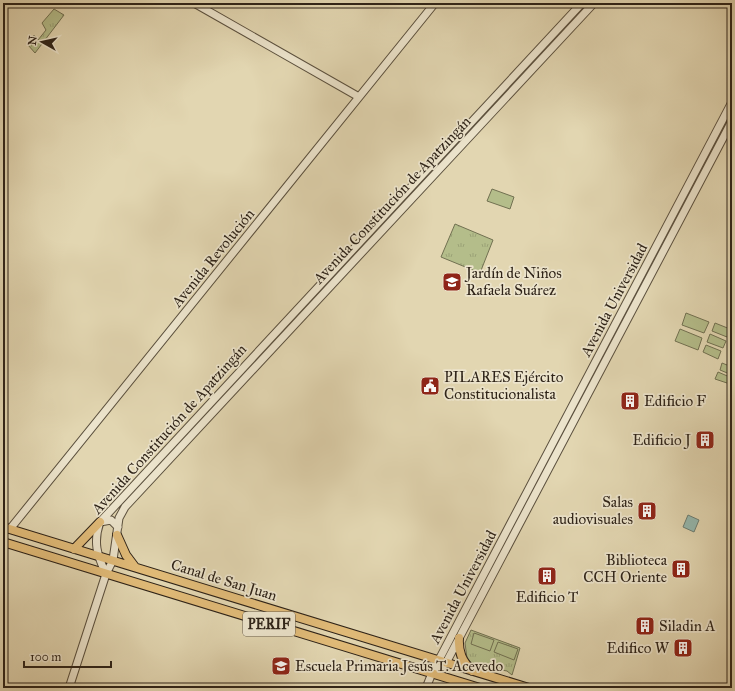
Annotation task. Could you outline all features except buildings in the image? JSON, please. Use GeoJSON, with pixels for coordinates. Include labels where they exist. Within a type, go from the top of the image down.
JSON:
{"type":"FeatureCollection","features":[{"type":"Feature","properties":{"kind":"main road"},"geometry":{"type":"LineString","coordinates":[[74,549],[100,522]]}},
{"type":"Feature","properties":{"kind":"main road","name":"Canal de San Juan"},"geometry":{"type":"LineString","coordinates":[[6,528],[529,688]]}},
{"type":"Feature","properties":{"kind":"main road"},"geometry":{"type":"LineString","coordinates":[[117,531],[126,555],[135,567]]}},
{"type":"Feature","properties":{"kind":"main road","name":"Canal de San Juan"},"geometry":{"type":"LineString","coordinates":[[3,542],[480,688]]}},
{"type":"Feature","properties":{"kind":"main road"},"geometry":{"type":"LineString","coordinates":[[459,638],[459,652],[462,659],[472,671]]}},
{"type":"Feature","properties":{"kind":"street"},"geometry":{"type":"LineString","coordinates":[[194,3],[359,97]]}},
{"type":"Feature","properties":{"kind":"street","name":"Avenida Revolución"},"geometry":{"type":"LineString","coordinates":[[6,528],[435,3]]}},
{"type":"Feature","properties":{"kind":"street","name":"Avenida Constitución de Apatzingán"},"geometry":{"type":"LineString","coordinates":[[106,574],[97,556],[95,540],[100,522],[582,3]]}},
{"type":"Feature","properties":{"kind":"street","name":"Avenida Constitución de Apatzingán"},"geometry":{"type":"LineString","coordinates":[[106,574],[113,560],[117,531],[122,512],[130,500],[594,3]]}},
{"type":"Feature","properties":{"kind":"street","name":"Avenida Universidad"},"geometry":{"type":"LineString","coordinates":[[442,662],[459,638],[511,542],[732,102]]}},
{"type":"Feature","properties":{"kind":"street","name":"Avenida Universidad"},"geometry":{"type":"LineString","coordinates":[[432,673],[439,671],[442,662],[504,537],[732,121]]}},
{"type":"Feature","properties":{"kind":"street"},"geometry":{"type":"LineString","coordinates":[[100,522],[111,520],[117,531]]}},
{"type":"Feature","properties":{"kind":"street"},"geometry":{"type":"LineString","coordinates":[[504,537],[511,542]]}},
{"type":"Feature","properties":{"kind":"street"},"geometry":{"type":"LineString","coordinates":[[69,688],[106,574]]}},
{"type":"Feature","properties":{"kind":"street"},"geometry":{"type":"LineString","coordinates":[[426,688],[432,673]]}},
{"type":"Feature","properties":{"kind":"green space"},"geometry":{"type":"Polygon","coordinates":[[[54,9],[64,15],[35,53],[28,45],[34,35],[38,40],[46,30],[42,23],[54,9]]]}},
{"type":"Feature","properties":{"kind":"green space"},"geometry":{"type":"Polygon","coordinates":[[[492,189],[514,197],[510,209],[487,201],[492,189]]]}},
{"type":"Feature","properties":{"kind":"green space"},"geometry":{"type":"Polygon","coordinates":[[[455,224],[493,240],[480,273],[441,257],[455,224]]]}},
{"type":"Feature","properties":{"kind":"green space"},"geometry":{"type":"Polygon","coordinates":[[[686,313],[709,322],[704,333],[682,325],[686,313]]]}},
{"type":"Feature","properties":{"kind":"green space"},"geometry":{"type":"Polygon","coordinates":[[[715,323],[730,329],[727,337],[712,331],[715,323]]]}},
{"type":"Feature","properties":{"kind":"green space"},"geometry":{"type":"Polygon","coordinates":[[[680,329],[702,338],[698,350],[675,341],[680,329]]]}},
{"type":"Feature","properties":{"kind":"green space"},"geometry":{"type":"Polygon","coordinates":[[[710,334],[726,341],[723,348],[707,342],[710,334]]]}},
{"type":"Feature","properties":{"kind":"green space"},"geometry":{"type":"Polygon","coordinates":[[[706,345],[721,351],[718,359],[703,352],[706,345]]]}},
{"type":"Feature","properties":{"kind":"green space"},"geometry":{"type":"Polygon","coordinates":[[[722,363],[732,367],[732,375],[720,370],[722,363]]]}},
{"type":"Feature","properties":{"kind":"green space"},"geometry":{"type":"Polygon","coordinates":[[[718,372],[732,378],[730,384],[715,379],[718,372]]]}},
{"type":"Feature","properties":{"kind":"green space"},"geometry":{"type":"Polygon","coordinates":[[[471,630],[520,648],[512,675],[507,671],[474,665],[467,658],[465,643],[471,630]]]}},
{"type":"Feature","properties":{"kind":"green space"},"geometry":{"type":"Polygon","coordinates":[[[474,633],[494,640],[490,651],[471,644],[474,633]]]}},
{"type":"Feature","properties":{"kind":"green space"},"geometry":{"type":"Polygon","coordinates":[[[498,642],[518,649],[514,660],[494,652],[498,642]]]}},
{"type":"Feature","properties":{"kind":"water"},"geometry":{"type":"Polygon","coordinates":[[[688,515],[699,520],[694,532],[683,527],[688,515]]]}},
{"type":"Feature","properties":{"kind":"place","name":"Jardín de Niños Rafaela Suárez"},"geometry":{"type":"Point","coordinates":[452,282]}},
{"type":"Feature","properties":{"kind":"place","name":"PILARES Ejército Constitucionalista"},"geometry":{"type":"Point","coordinates":[430,386]}},
{"type":"Feature","properties":{"kind":"place","name":"Edificio F"},"geometry":{"type":"Point","coordinates":[630,401]}},
{"type":"Feature","properties":{"kind":"place","name":"Edificio J"},"geometry":{"type":"Point","coordinates":[705,440]}},
{"type":"Feature","properties":{"kind":"place","name":"Salas audiovisuales"},"geometry":{"type":"Point","coordinates":[647,511]}},
{"type":"Feature","properties":{"kind":"place","name":"Biblioteca CCH Oriente"},"geometry":{"type":"Point","coordinates":[681,569]}},
{"type":"Feature","properties":{"kind":"place","name":"Edificio T"},"geometry":{"type":"Point","coordinates":[547,576]}},
{"type":"Feature","properties":{"kind":"place","name":"Siladin A"},"geometry":{"type":"Point","coordinates":[645,626]}},
{"type":"Feature","properties":{"kind":"place","name":"Edifico W"},"geometry":{"type":"Point","coordinates":[683,648]}},
{"type":"Feature","properties":{"kind":"place","name":"Escuela Primaria Jesús T. Acevedo"},"geometry":{"type":"Point","coordinates":[281,666]}}]}
